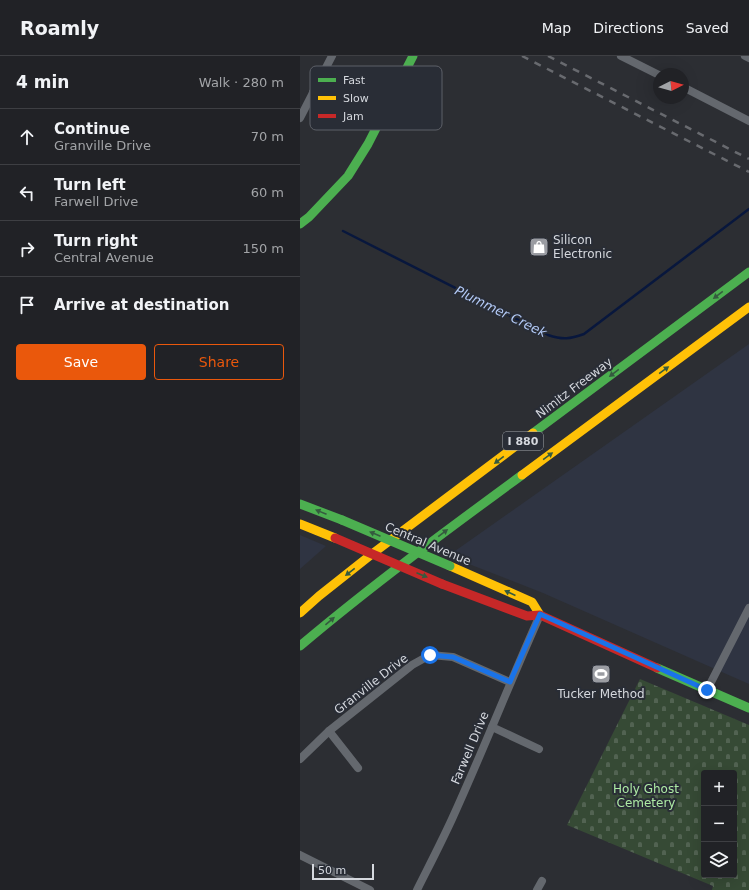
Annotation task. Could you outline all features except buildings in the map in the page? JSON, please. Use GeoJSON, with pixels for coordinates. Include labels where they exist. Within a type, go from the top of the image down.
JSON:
{"type":"FeatureCollection","features":[{"type":"Feature","properties":{"kind":"main road"},"geometry":{"type":"LineString","coordinates":[[408,66],[413,56]]}},
{"type":"Feature","properties":{"kind":"main road"},"geometry":{"type":"LineString","coordinates":[[300,224],[309,217],[348,176],[376,130]]}},
{"type":"Feature","properties":{"kind":"main road","name":"Nimitz Freeway"},"geometry":{"type":"LineString","coordinates":[[300,613],[372,554],[749,272]]}},
{"type":"Feature","properties":{"kind":"main road","name":"I 880"},"geometry":{"type":"LineString","coordinates":[[300,646],[333,618],[439,536],[749,307]]}},
{"type":"Feature","properties":{"kind":"main road","name":"Central Avenue"},"geometry":{"type":"LineString","coordinates":[[300,504],[342,520],[532,602],[540,614],[749,708]]}},
{"type":"Feature","properties":{"kind":"main road","name":"Central Avenue"},"geometry":{"type":"LineString","coordinates":[[300,524],[442,584],[527,616],[540,614]]}},
{"type":"Feature","properties":{"kind":"street"},"geometry":{"type":"LineString","coordinates":[[327,66],[332,56]]}},
{"type":"Feature","properties":{"kind":"street"},"geometry":{"type":"LineString","coordinates":[[621,56],[653,72]]}},
{"type":"Feature","properties":{"kind":"street"},"geometry":{"type":"LineString","coordinates":[[745,56],[749,58]]}},
{"type":"Feature","properties":{"kind":"street"},"geometry":{"type":"LineString","coordinates":[[689,90],[749,121]]}},
{"type":"Feature","properties":{"kind":"street"},"geometry":{"type":"LineString","coordinates":[[300,118],[310,98]]}},
{"type":"Feature","properties":{"kind":"street"},"geometry":{"type":"LineString","coordinates":[[707,690],[749,608]]}},
{"type":"Feature","properties":{"kind":"street","name":"Farwell Drive"},"geometry":{"type":"LineString","coordinates":[[417,890],[451,821],[540,614]]}},
{"type":"Feature","properties":{"kind":"street","name":"Granville Drive"},"geometry":{"type":"LineString","coordinates":[[300,759],[329,731],[412,665],[430,655],[453,657],[510,682]]}},
{"type":"Feature","properties":{"kind":"street"},"geometry":{"type":"LineString","coordinates":[[492,728],[539,748]]}},
{"type":"Feature","properties":{"kind":"street"},"geometry":{"type":"LineString","coordinates":[[329,731],[358,768]]}},
{"type":"Feature","properties":{"kind":"street"},"geometry":{"type":"LineString","coordinates":[[300,855],[370,890]]}},
{"type":"Feature","properties":{"kind":"street"},"geometry":{"type":"LineString","coordinates":[[537,890],[542,881]]}},
{"type":"Feature","properties":{"kind":"shaded area"},"geometry":{"type":"Polygon","coordinates":[[[749,344],[749,684],[543,593],[456,559],[455,551],[749,344]]]}},
{"type":"Feature","properties":{"kind":"shaded area"},"geometry":{"type":"Polygon","coordinates":[[[300,535],[326,546],[300,569],[300,535]]]}},
{"type":"Feature","properties":{"kind":"green space","name":"Holy Ghost Cemetery"},"geometry":{"type":"Polygon","coordinates":[[[640,679],[749,725],[749,890],[712,890],[713,886],[567,825],[640,679]]]}},
{"type":"Feature","properties":{"kind":"waterway","name":"Plummer Creek"},"geometry":{"type":"LineString","coordinates":[[343,231],[548,335],[558,338],[566,338],[584,334],[749,209]]}},
{"type":"Feature","properties":{"kind":"railway"},"geometry":{"type":"LineString","coordinates":[[522,56],[749,172]]}},
{"type":"Feature","properties":{"kind":"railway"},"geometry":{"type":"LineString","coordinates":[[548,56],[749,159]]}},
{"type":"Feature","properties":{"kind":"traffic: fast"},"geometry":{"type":"LineString","coordinates":[[408,66],[413,56]]}},
{"type":"Feature","properties":{"kind":"traffic: fast"},"geometry":{"type":"LineString","coordinates":[[300,224],[309,217],[348,176],[375,130]]}},
{"type":"Feature","properties":{"kind":"traffic: fast"},"geometry":{"type":"LineString","coordinates":[[533,433],[749,272]]}},
{"type":"Feature","properties":{"kind":"traffic: fast"},"geometry":{"type":"LineString","coordinates":[[300,646],[382,580],[522,475]]}},
{"type":"Feature","properties":{"kind":"traffic: fast"},"geometry":{"type":"LineString","coordinates":[[300,504],[342,520]]}},
{"type":"Feature","properties":{"kind":"traffic: fast"},"geometry":{"type":"LineString","coordinates":[[342,520],[450,566]]}},
{"type":"Feature","properties":{"kind":"traffic: fast"},"geometry":{"type":"LineString","coordinates":[[657,668],[749,708]]}},
{"type":"Feature","properties":{"kind":"traffic: slow"},"geometry":{"type":"LineString","coordinates":[[522,475],[749,307]]}},
{"type":"Feature","properties":{"kind":"traffic: slow"},"geometry":{"type":"LineString","coordinates":[[300,613],[372,554],[533,433]]}},
{"type":"Feature","properties":{"kind":"traffic: slow"},"geometry":{"type":"LineString","coordinates":[[300,524],[335,538]]}},
{"type":"Feature","properties":{"kind":"traffic: slow"},"geometry":{"type":"LineString","coordinates":[[450,566],[532,602],[540,615]]}},
{"type":"Feature","properties":{"kind":"traffic: jam"},"geometry":{"type":"LineString","coordinates":[[335,538],[442,584]]}},
{"type":"Feature","properties":{"kind":"traffic: jam"},"geometry":{"type":"LineString","coordinates":[[442,584],[527,616],[540,615],[657,668]]}},
{"type":"Feature","properties":{"kind":"place","name":"Silicon Electronic"},"geometry":{"type":"Point","coordinates":[539,247]}},
{"type":"Feature","properties":{"kind":"place","name":"Tucker Method"},"geometry":{"type":"Point","coordinates":[601,674]}},
{"type":"Feature","properties":{"kind":"route"},"geometry":{"type":"LineString","coordinates":[[430,655],[453,657],[510,682],[540,614],[707,690]]}}]}
